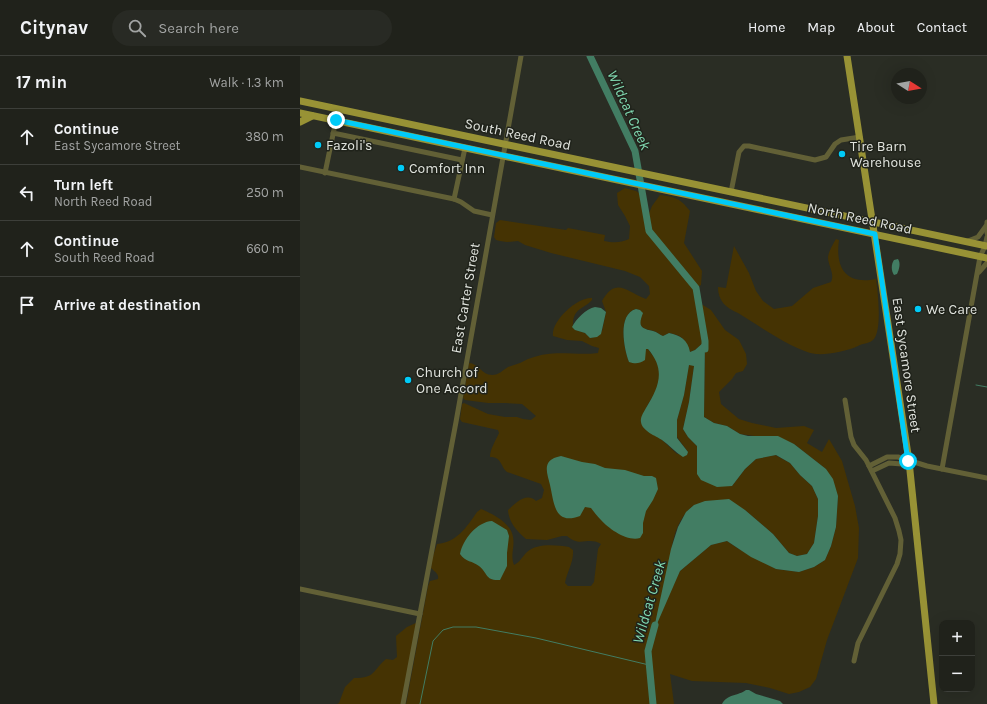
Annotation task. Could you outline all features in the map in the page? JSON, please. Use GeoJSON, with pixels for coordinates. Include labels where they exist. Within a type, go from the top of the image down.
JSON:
{"type":"FeatureCollection","features":[{"type":"Feature","properties":{"kind":"main road","name":"East Sycamore Street"},"geometry":{"type":"LineString","coordinates":[[847,56],[908,461],[934,704]]}},
{"type":"Feature","properties":{"kind":"main road","name":"South Reed Road"},"geometry":{"type":"LineString","coordinates":[[300,101],[731,192]]}},
{"type":"Feature","properties":{"kind":"main road","name":"South Reed Road"},"geometry":{"type":"LineString","coordinates":[[300,113],[728,203]]}},
{"type":"Feature","properties":{"kind":"main road"},"geometry":{"type":"LineString","coordinates":[[300,122],[312,116]]}},
{"type":"Feature","properties":{"kind":"main road","name":"North Reed Road"},"geometry":{"type":"LineString","coordinates":[[731,192],[986,246]]}},
{"type":"Feature","properties":{"kind":"main road","name":"North Reed Road"},"geometry":{"type":"LineString","coordinates":[[728,203],[984,258]]}},
{"type":"Feature","properties":{"kind":"street","name":"East Carter Street"},"geometry":{"type":"LineString","coordinates":[[404,704],[521,56]]}},
{"type":"Feature","properties":{"kind":"street"},"geometry":{"type":"LineString","coordinates":[[325,173],[336,120]]}},
{"type":"Feature","properties":{"kind":"street"},"geometry":{"type":"LineString","coordinates":[[333,133],[462,160]]}},
{"type":"Feature","properties":{"kind":"street"},"geometry":{"type":"LineString","coordinates":[[731,192],[739,152],[744,146],[815,160],[826,156],[835,144],[841,140],[860,137]]}},
{"type":"Feature","properties":{"kind":"street"},"geometry":{"type":"LineString","coordinates":[[454,199],[464,148]]}},
{"type":"Feature","properties":{"kind":"street"},"geometry":{"type":"LineString","coordinates":[[300,167],[454,199],[462,202],[474,211],[492,215]]}},
{"type":"Feature","properties":{"kind":"street"},"geometry":{"type":"LineString","coordinates":[[966,242],[978,238],[987,224]]}},
{"type":"Feature","properties":{"kind":"street"},"geometry":{"type":"LineString","coordinates":[[987,224],[987,233]]}},
{"type":"Feature","properties":{"kind":"street"},"geometry":{"type":"LineString","coordinates":[[942,469],[977,276],[984,258],[987,237]]}},
{"type":"Feature","properties":{"kind":"street"},"geometry":{"type":"LineString","coordinates":[[977,276],[980,270],[987,263]]}},
{"type":"Feature","properties":{"kind":"street"},"geometry":{"type":"LineString","coordinates":[[845,400],[851,438],[854,445],[866,460],[872,471],[894,518],[901,540],[900,554],[897,564],[890,581],[858,643],[854,661]]}},
{"type":"Feature","properties":{"kind":"street"},"geometry":{"type":"LineString","coordinates":[[869,466],[887,457],[904,458],[908,461],[987,478]]}},
{"type":"Feature","properties":{"kind":"street"},"geometry":{"type":"LineString","coordinates":[[872,471],[889,463],[902,464],[908,461]]}},
{"type":"Feature","properties":{"kind":"street"},"geometry":{"type":"LineString","coordinates":[[300,589],[420,614]]}},
{"type":"Feature","properties":{"kind":"shaded area"},"geometry":{"type":"Polygon","coordinates":[[[625,188],[636,191],[643,196],[647,218],[652,206],[660,195],[677,199],[690,211],[684,243],[702,271],[701,285],[696,288],[698,302],[711,310],[725,330],[739,340],[746,354],[747,364],[743,371],[736,373],[719,392],[721,404],[739,419],[752,423],[776,428],[804,426],[814,430],[807,443],[822,452],[829,439],[842,461],[855,506],[859,528],[858,558],[827,640],[816,679],[810,687],[799,692],[789,694],[746,683],[692,681],[670,674],[674,704],[406,704],[428,586],[430,581],[438,579],[437,574],[431,568],[432,559],[437,544],[444,543],[456,537],[465,529],[477,512],[481,509],[501,520],[512,532],[512,558],[514,565],[527,552],[536,547],[553,545],[569,547],[573,550],[573,554],[565,583],[568,586],[591,586],[594,582],[598,549],[601,544],[592,541],[580,542],[567,536],[547,540],[526,539],[512,523],[508,510],[525,498],[536,501],[542,498],[544,490],[541,484],[507,472],[497,458],[490,457],[492,448],[499,433],[498,430],[462,422],[460,419],[462,404],[464,403],[488,414],[531,420],[536,416],[522,404],[488,403],[465,400],[463,398],[469,363],[475,365],[485,373],[494,375],[508,367],[540,355],[556,353],[598,353],[599,348],[582,341],[567,340],[553,336],[553,330],[556,324],[566,311],[579,301],[592,298],[589,303],[575,314],[573,327],[574,329],[592,338],[602,331],[606,312],[602,301],[607,293],[612,289],[622,288],[646,299],[650,294],[649,286],[640,277],[625,271],[551,253],[525,245],[518,241],[507,242],[496,240],[494,237],[496,223],[500,220],[566,230],[568,228],[605,235],[604,241],[608,242],[617,242],[629,239],[630,226],[618,205],[617,193],[625,188]],[[636,309],[630,312],[624,325],[624,341],[627,356],[629,362],[645,349],[648,349],[657,361],[659,368],[658,388],[647,406],[643,427],[662,440],[677,454],[688,452],[677,437],[677,420],[684,395],[689,364],[694,366],[689,402],[683,429],[688,437],[697,446],[697,474],[732,486],[745,469],[756,459],[775,455],[790,463],[812,486],[818,499],[818,516],[814,543],[807,554],[797,556],[789,553],[773,534],[745,510],[694,505],[679,523],[675,534],[670,558],[669,594],[680,571],[711,545],[727,541],[776,569],[799,572],[814,567],[825,560],[831,546],[836,527],[838,496],[826,469],[794,444],[740,434],[727,426],[714,423],[704,417],[705,341],[695,350],[690,352],[685,341],[678,335],[669,333],[663,336],[655,331],[642,327],[640,322],[640,310],[636,309]]]}},
{"type":"Feature","properties":{"kind":"shaded area"},"geometry":{"type":"Polygon","coordinates":[[[836,239],[839,240],[838,250],[841,266],[850,277],[866,280],[876,279],[879,319],[876,334],[871,342],[848,350],[832,353],[816,354],[807,352],[776,337],[730,309],[721,300],[718,287],[726,288],[734,246],[749,273],[756,291],[763,301],[774,309],[792,306],[813,288],[831,282],[832,273],[828,257],[836,239]]]}},
{"type":"Feature","properties":{"kind":"shaded area"},"geometry":{"type":"Polygon","coordinates":[[[898,259],[899,269],[897,274],[894,275],[892,263],[894,260],[898,259]]]}},
{"type":"Feature","properties":{"kind":"shaded area"},"geometry":{"type":"Polygon","coordinates":[[[595,307],[601,308],[606,312],[601,334],[597,337],[590,338],[585,333],[575,330],[572,327],[582,315],[595,307]]]}},
{"type":"Feature","properties":{"kind":"shaded area"},"geometry":{"type":"Polygon","coordinates":[[[636,309],[643,313],[641,326],[663,336],[669,333],[677,335],[685,341],[690,352],[695,350],[705,341],[704,417],[714,423],[727,426],[740,434],[748,436],[778,436],[794,444],[826,469],[833,479],[838,496],[836,527],[831,546],[825,560],[814,567],[799,572],[776,569],[751,557],[727,541],[711,545],[680,571],[653,633],[671,549],[678,527],[686,512],[694,505],[705,501],[729,499],[745,510],[773,534],[789,553],[797,556],[807,554],[814,543],[818,516],[818,499],[812,486],[790,463],[776,455],[756,459],[745,469],[732,486],[717,487],[701,480],[697,474],[697,446],[688,437],[683,429],[689,402],[694,366],[689,365],[684,395],[677,420],[677,438],[688,452],[687,455],[683,457],[644,428],[641,418],[657,386],[659,371],[654,357],[648,349],[646,349],[645,360],[637,363],[629,362],[625,349],[624,325],[630,312],[636,309]]]}},
{"type":"Feature","properties":{"kind":"shaded area"},"geometry":{"type":"Polygon","coordinates":[[[561,456],[595,464],[605,468],[625,470],[656,478],[658,489],[646,511],[643,523],[643,533],[640,538],[630,538],[614,531],[604,524],[591,508],[585,507],[580,516],[565,518],[560,515],[554,505],[547,467],[550,460],[561,456]]]}},
{"type":"Feature","properties":{"kind":"shaded area"},"geometry":{"type":"Polygon","coordinates":[[[492,521],[507,530],[509,536],[507,566],[500,580],[489,578],[477,564],[464,559],[460,554],[467,537],[481,524],[492,521]]]}},
{"type":"Feature","properties":{"kind":"shaded area"},"geometry":{"type":"Polygon","coordinates":[[[418,622],[403,704],[337,704],[339,703],[345,687],[354,678],[366,677],[373,673],[386,659],[393,660],[397,657],[396,636],[407,627],[418,622]]]}},
{"type":"Feature","properties":{"kind":"shaded area"},"geometry":{"type":"Polygon","coordinates":[[[746,690],[780,701],[783,704],[722,704],[727,698],[746,690]]]}},
{"type":"Feature","properties":{"kind":"waterway","name":"Wildcat Creek"},"geometry":{"type":"LineString","coordinates":[[590,56],[635,151],[649,231],[696,288],[705,349]]}},
{"type":"Feature","properties":{"kind":"waterway"},"geometry":{"type":"LineString","coordinates":[[976,385],[987,387]]}},
{"type":"Feature","properties":{"kind":"waterway","name":"Wildcat Creek"},"geometry":{"type":"LineString","coordinates":[[653,704],[648,651],[655,625]]}},
{"type":"Feature","properties":{"kind":"waterway"},"geometry":{"type":"LineString","coordinates":[[420,704],[433,641],[443,630],[453,627],[476,627],[536,638],[649,665]]}},
{"type":"Feature","properties":{"kind":"place","name":"Fazoli's"},"geometry":{"type":"Point","coordinates":[318,145]}},
{"type":"Feature","properties":{"kind":"place","name":"Tire Barn Warehouse"},"geometry":{"type":"Point","coordinates":[842,154]}},
{"type":"Feature","properties":{"kind":"place","name":"Comfort Inn"},"geometry":{"type":"Point","coordinates":[401,168]}},
{"type":"Feature","properties":{"kind":"place","name":"We Care"},"geometry":{"type":"Point","coordinates":[918,309]}},
{"type":"Feature","properties":{"kind":"place","name":"Church of One Accord"},"geometry":{"type":"Point","coordinates":[408,380]}},
{"type":"Feature","properties":{"kind":"route"},"geometry":{"type":"LineString","coordinates":[[336,120],[875,234],[908,461]]}}]}
